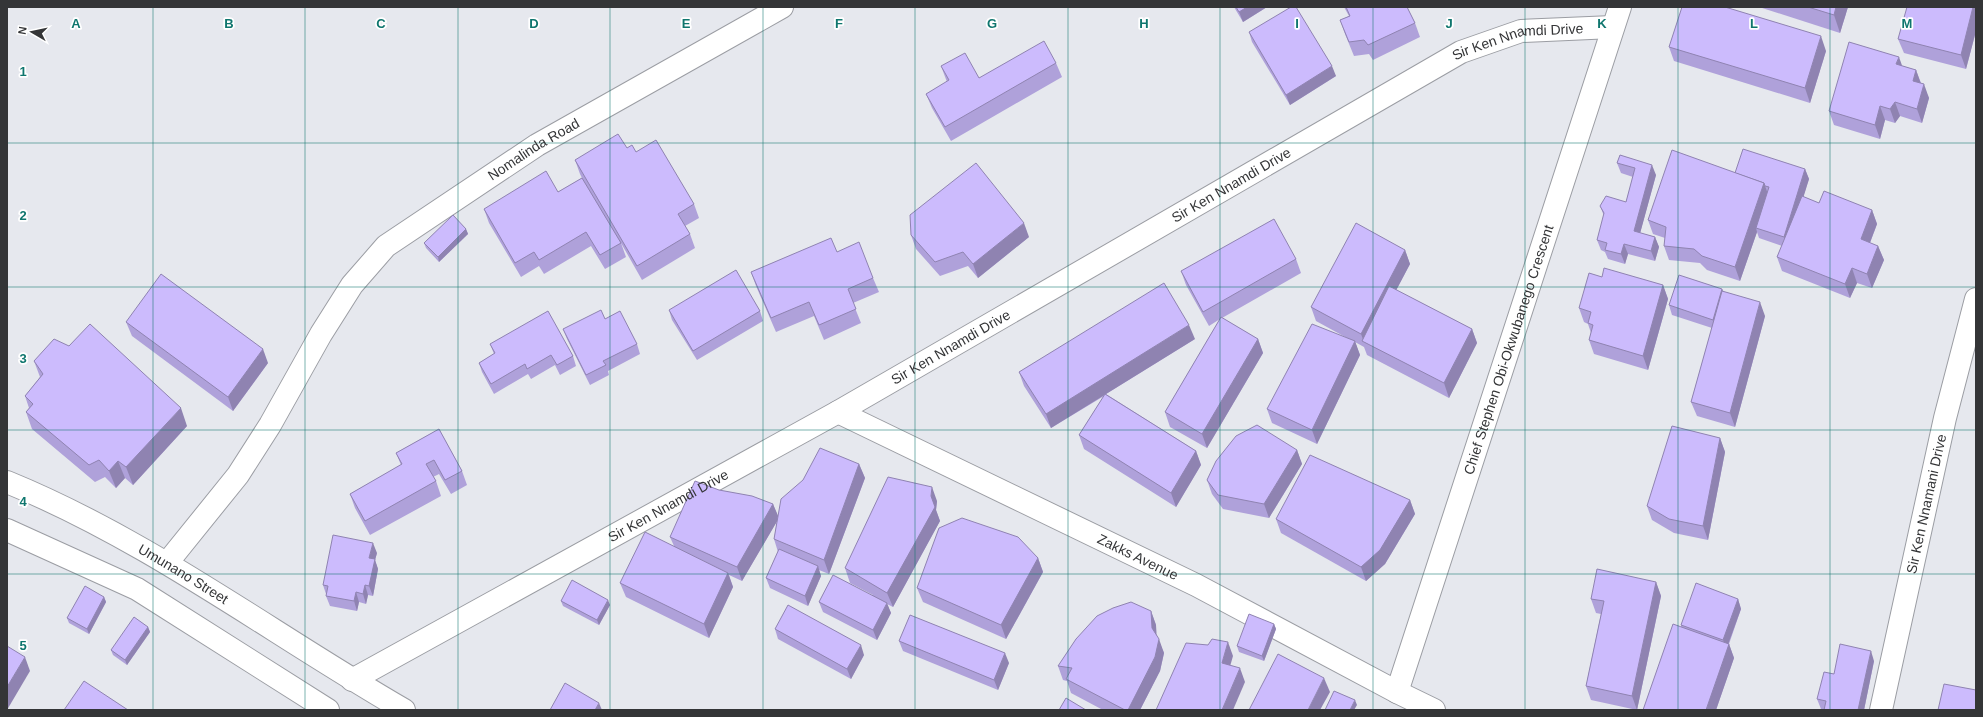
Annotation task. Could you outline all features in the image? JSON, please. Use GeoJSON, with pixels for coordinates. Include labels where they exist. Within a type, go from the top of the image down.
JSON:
{"type":"FeatureCollection","features":[{"type":"Feature","properties":{"kind":"street","name":"Nomalinda Road"},"geometry":{"type":"LineString","coordinates":[[167,563],[238,475],[270,425],[321,334],[352,285],[386,246],[537,145],[782,7]]}},
{"type":"Feature","properties":{"kind":"street","name":"Sir Ken Nnamdi Drive"},"geometry":{"type":"LineString","coordinates":[[352,680],[838,412],[1461,52],[1521,31],[1616,17]]}},
{"type":"Feature","properties":{"kind":"street","name":"Chief Stephen Obi-Okwubanego Crescent"},"geometry":{"type":"LineString","coordinates":[[1397,692],[1616,17]]}},
{"type":"Feature","properties":{"kind":"street","name":"Sir Ken Nnamani Drive"},"geometry":{"type":"LineString","coordinates":[[1882,710],[1945,418],[1976,299]]}},
{"type":"Feature","properties":{"kind":"street","name":"Zakks Avenue"},"geometry":{"type":"LineString","coordinates":[[838,412],[1196,585],[1397,692],[1434,710]]}},
{"type":"Feature","properties":{"kind":"street","name":"Umunano Street"},"geometry":{"type":"LineString","coordinates":[[7,482],[83,516],[167,563],[352,680]]}},
{"type":"Feature","properties":{"kind":"street"},"geometry":{"type":"LineString","coordinates":[[7,530],[137,589],[328,710]]}},
{"type":"Feature","properties":{"kind":"street"},"geometry":{"type":"LineString","coordinates":[[352,680],[404,710]]}},
{"type":"Feature","properties":{"kind":"building"},"geometry":{"type":"Polygon","coordinates":[[[1236,7],[1247,7],[1239,12],[1236,7]]]}},
{"type":"Feature","properties":{"kind":"building"},"geometry":{"type":"Polygon","coordinates":[[[1291,7],[1296,7],[1332,66],[1286,95],[1249,32],[1291,7]]]}},
{"type":"Feature","properties":{"kind":"building"},"geometry":{"type":"Polygon","coordinates":[[[1346,7],[1407,7],[1415,23],[1368,45],[1364,40],[1349,42],[1340,20],[1350,16],[1346,7]]]}},
{"type":"Feature","properties":{"kind":"building"},"geometry":{"type":"Polygon","coordinates":[[[1682,7],[1725,7],[1821,36],[1805,88],[1669,47],[1682,7]]]}},
{"type":"Feature","properties":{"kind":"building"},"geometry":{"type":"Polygon","coordinates":[[[1808,7],[1836,7],[1834,15],[1808,7]]]}},
{"type":"Feature","properties":{"kind":"building"},"geometry":{"type":"Polygon","coordinates":[[[1907,7],[1973,7],[1961,55],[1898,39],[1907,7]]]}},
{"type":"Feature","properties":{"kind":"building"},"geometry":{"type":"Polygon","coordinates":[[[1044,41],[1056,63],[945,127],[926,94],[949,80],[941,66],[965,53],[979,78],[1044,41]]]}},
{"type":"Feature","properties":{"kind":"building"},"geometry":{"type":"Polygon","coordinates":[[[1849,42],[1899,57],[1896,64],[1916,70],[1913,81],[1924,84],[1917,109],[1895,102],[1890,109],[1880,106],[1875,125],[1829,111],[1849,42]]]}},
{"type":"Feature","properties":{"kind":"building"},"geometry":{"type":"Polygon","coordinates":[[[618,134],[627,148],[632,145],[636,152],[656,140],[694,204],[678,214],[690,234],[637,266],[575,160],[618,134]]]}},
{"type":"Feature","properties":{"kind":"building"},"geometry":{"type":"Polygon","coordinates":[[[1743,149],[1805,169],[1784,237],[1756,228],[1769,187],[1765,186],[1764,183],[1735,173],[1743,149]]]}},
{"type":"Feature","properties":{"kind":"building"},"geometry":{"type":"Polygon","coordinates":[[[1672,150],[1764,183],[1735,267],[1702,256],[1694,249],[1664,246],[1666,227],[1648,220],[1672,150]]]}},
{"type":"Feature","properties":{"kind":"building"},"geometry":{"type":"Polygon","coordinates":[[[1620,155],[1652,165],[1634,231],[1655,237],[1651,251],[1624,244],[1621,254],[1605,250],[1607,243],[1597,240],[1604,213],[1600,206],[1606,196],[1626,202],[1635,168],[1617,163],[1620,155]]]}},
{"type":"Feature","properties":{"kind":"building"},"geometry":{"type":"Polygon","coordinates":[[[976,163],[1024,223],[973,264],[963,252],[935,262],[911,235],[910,215],[976,163]]]}},
{"type":"Feature","properties":{"kind":"building"},"geometry":{"type":"Polygon","coordinates":[[[546,171],[558,192],[582,178],[621,243],[600,255],[586,232],[539,260],[534,252],[515,263],[484,209],[546,171]]]}},
{"type":"Feature","properties":{"kind":"building"},"geometry":{"type":"Polygon","coordinates":[[[1824,191],[1872,210],[1861,239],[1878,246],[1867,274],[1852,268],[1845,284],[1777,257],[1802,196],[1819,203],[1824,191]]]}},
{"type":"Feature","properties":{"kind":"building"},"geometry":{"type":"Polygon","coordinates":[[[453,215],[466,229],[438,257],[424,243],[453,215]]]}},
{"type":"Feature","properties":{"kind":"building"},"geometry":{"type":"Polygon","coordinates":[[[1274,219],[1296,259],[1203,312],[1181,271],[1274,219]]]}},
{"type":"Feature","properties":{"kind":"building"},"geometry":{"type":"Polygon","coordinates":[[[1356,223],[1405,250],[1361,334],[1311,307],[1356,223]]]}},
{"type":"Feature","properties":{"kind":"building"},"geometry":{"type":"Polygon","coordinates":[[[831,238],[837,252],[859,242],[873,278],[848,289],[856,309],[819,325],[809,302],[771,318],[751,272],[831,238]]]}},
{"type":"Feature","properties":{"kind":"building"},"geometry":{"type":"Polygon","coordinates":[[[1604,268],[1663,285],[1643,356],[1589,340],[1593,325],[1588,323],[1591,312],[1579,308],[1589,273],[1602,277],[1604,268]]]}},
{"type":"Feature","properties":{"kind":"building"},"geometry":{"type":"Polygon","coordinates":[[[736,270],[760,311],[693,351],[669,310],[736,270]]]}},
{"type":"Feature","properties":{"kind":"building"},"geometry":{"type":"Polygon","coordinates":[[[161,274],[263,349],[228,397],[126,322],[161,274]]]}},
{"type":"Feature","properties":{"kind":"building"},"geometry":{"type":"Polygon","coordinates":[[[1679,275],[1722,289],[1713,320],[1669,305],[1679,275]]]}},
{"type":"Feature","properties":{"kind":"building"},"geometry":{"type":"Polygon","coordinates":[[[1164,283],[1189,325],[1046,414],[1019,372],[1164,283]]]}},
{"type":"Feature","properties":{"kind":"building"},"geometry":{"type":"Polygon","coordinates":[[[1389,286],[1472,329],[1444,383],[1362,341],[1389,286]]]}},
{"type":"Feature","properties":{"kind":"building"},"geometry":{"type":"Polygon","coordinates":[[[1722,291],[1760,302],[1730,413],[1691,402],[1722,291]]]}},
{"type":"Feature","properties":{"kind":"building"},"geometry":{"type":"Polygon","coordinates":[[[601,310],[605,319],[620,311],[637,344],[603,361],[606,365],[586,375],[563,329],[601,310]]]}},
{"type":"Feature","properties":{"kind":"building"},"geometry":{"type":"Polygon","coordinates":[[[548,311],[573,356],[557,365],[551,355],[527,369],[525,364],[491,384],[479,363],[495,353],[490,344],[548,311]]]}},
{"type":"Feature","properties":{"kind":"building"},"geometry":{"type":"Polygon","coordinates":[[[1221,317],[1258,339],[1202,434],[1165,412],[1221,317]]]}},
{"type":"Feature","properties":{"kind":"building"},"geometry":{"type":"Polygon","coordinates":[[[90,324],[181,408],[126,467],[118,461],[109,471],[99,460],[89,465],[26,412],[33,404],[25,396],[43,374],[34,361],[54,339],[69,346],[90,324]]]}},
{"type":"Feature","properties":{"kind":"building"},"geometry":{"type":"Polygon","coordinates":[[[1312,324],[1355,341],[1312,430],[1267,409],[1312,324]]]}},
{"type":"Feature","properties":{"kind":"building"},"geometry":{"type":"Polygon","coordinates":[[[1105,394],[1196,451],[1171,493],[1079,435],[1105,394]]]}},
{"type":"Feature","properties":{"kind":"building"},"geometry":{"type":"Polygon","coordinates":[[[1257,425],[1297,450],[1264,504],[1218,495],[1207,480],[1216,461],[1236,436],[1257,425]]]}},
{"type":"Feature","properties":{"kind":"building"},"geometry":{"type":"Polygon","coordinates":[[[1672,426],[1720,438],[1703,526],[1669,519],[1647,506],[1672,426]]]}},
{"type":"Feature","properties":{"kind":"building"},"geometry":{"type":"Polygon","coordinates":[[[439,429],[462,471],[445,480],[434,460],[426,464],[436,481],[365,521],[350,494],[402,464],[396,453],[439,429]]]}},
{"type":"Feature","properties":{"kind":"building"},"geometry":{"type":"Polygon","coordinates":[[[820,448],[859,464],[824,560],[774,539],[781,499],[803,480],[820,448]]]}},
{"type":"Feature","properties":{"kind":"building"},"geometry":{"type":"Polygon","coordinates":[[[1310,455],[1410,500],[1380,550],[1361,567],[1276,519],[1310,455]]]}},
{"type":"Feature","properties":{"kind":"building"},"geometry":{"type":"Polygon","coordinates":[[[888,477],[932,487],[931,496],[935,507],[887,593],[845,568],[888,477]]]}},
{"type":"Feature","properties":{"kind":"building"},"geometry":{"type":"Polygon","coordinates":[[[695,481],[719,490],[752,496],[773,504],[737,567],[670,537],[695,481]]]}},
{"type":"Feature","properties":{"kind":"building"},"geometry":{"type":"Polygon","coordinates":[[[962,518],[1018,537],[1038,558],[1001,625],[917,588],[939,528],[962,518]]]}},
{"type":"Feature","properties":{"kind":"building"},"geometry":{"type":"Polygon","coordinates":[[[645,532],[728,573],[704,624],[620,583],[645,532]]]}},
{"type":"Feature","properties":{"kind":"building"},"geometry":{"type":"Polygon","coordinates":[[[333,535],[373,543],[369,558],[375,559],[369,586],[365,585],[363,594],[356,592],[354,601],[326,596],[328,586],[323,585],[333,535]]]}},
{"type":"Feature","properties":{"kind":"building"},"geometry":{"type":"Polygon","coordinates":[[[779,549],[818,566],[805,596],[766,578],[779,549]]]}},
{"type":"Feature","properties":{"kind":"building"},"geometry":{"type":"Polygon","coordinates":[[[1597,569],[1656,582],[1632,696],[1586,686],[1604,601],[1591,599],[1597,569]]]}},
{"type":"Feature","properties":{"kind":"building"},"geometry":{"type":"Polygon","coordinates":[[[833,575],[887,603],[873,630],[819,602],[833,575]]]}},
{"type":"Feature","properties":{"kind":"building"},"geometry":{"type":"Polygon","coordinates":[[[572,580],[608,600],[597,620],[561,601],[572,580]]]}},
{"type":"Feature","properties":{"kind":"building"},"geometry":{"type":"Polygon","coordinates":[[[1696,583],[1738,599],[1723,640],[1681,625],[1696,583]]]}},
{"type":"Feature","properties":{"kind":"building"},"geometry":{"type":"Polygon","coordinates":[[[85,586],[104,597],[87,629],[67,618],[85,586]]]}},
{"type":"Feature","properties":{"kind":"building"},"geometry":{"type":"Polygon","coordinates":[[[1131,602],[1151,611],[1152,628],[1159,639],[1155,657],[1128,710],[1125,710],[1066,679],[1072,668],[1058,666],[1076,639],[1097,616],[1113,608],[1131,602]]]}},
{"type":"Feature","properties":{"kind":"building"},"geometry":{"type":"Polygon","coordinates":[[[788,605],[861,645],[847,669],[775,629],[788,605]]]}},
{"type":"Feature","properties":{"kind":"building"},"geometry":{"type":"Polygon","coordinates":[[[1249,614],[1274,624],[1262,656],[1237,646],[1249,614]]]}},
{"type":"Feature","properties":{"kind":"building"},"geometry":{"type":"Polygon","coordinates":[[[910,615],[1005,653],[994,680],[899,641],[910,615]]]}},
{"type":"Feature","properties":{"kind":"building"},"geometry":{"type":"Polygon","coordinates":[[[134,617],[148,627],[125,660],[111,650],[134,617]]]}},
{"type":"Feature","properties":{"kind":"building"},"geometry":{"type":"Polygon","coordinates":[[[1673,624],[1729,644],[1706,710],[1643,710],[1673,624]]]}},
{"type":"Feature","properties":{"kind":"building"},"geometry":{"type":"Polygon","coordinates":[[[1212,639],[1228,642],[1222,663],[1240,668],[1222,710],[1156,710],[1186,643],[1208,645],[1212,639]]]}},
{"type":"Feature","properties":{"kind":"building"},"geometry":{"type":"Polygon","coordinates":[[[1840,644],[1871,651],[1858,710],[1824,710],[1826,701],[1817,699],[1824,672],[1834,674],[1840,644]]]}},
{"type":"Feature","properties":{"kind":"building"},"geometry":{"type":"Polygon","coordinates":[[[7,646],[25,657],[7,687],[7,646]]]}},
{"type":"Feature","properties":{"kind":"building"},"geometry":{"type":"Polygon","coordinates":[[[1278,654],[1324,678],[1308,710],[1249,710],[1278,654]]]}},
{"type":"Feature","properties":{"kind":"building"},"geometry":{"type":"Polygon","coordinates":[[[84,681],[128,710],[64,710],[84,681]]]}},
{"type":"Feature","properties":{"kind":"building"},"geometry":{"type":"Polygon","coordinates":[[[565,683],[599,703],[595,710],[550,710],[565,683]]]}},
{"type":"Feature","properties":{"kind":"building"},"geometry":{"type":"Polygon","coordinates":[[[1944,684],[1976,690],[1976,710],[1938,710],[1944,684]]]}},
{"type":"Feature","properties":{"kind":"building"},"geometry":{"type":"Polygon","coordinates":[[[1334,691],[1355,700],[1350,710],[1325,710],[1334,691]]]}},
{"type":"Feature","properties":{"kind":"building"},"geometry":{"type":"Polygon","coordinates":[[[1066,698],[1086,710],[1059,710],[1066,698]]]}}]}
